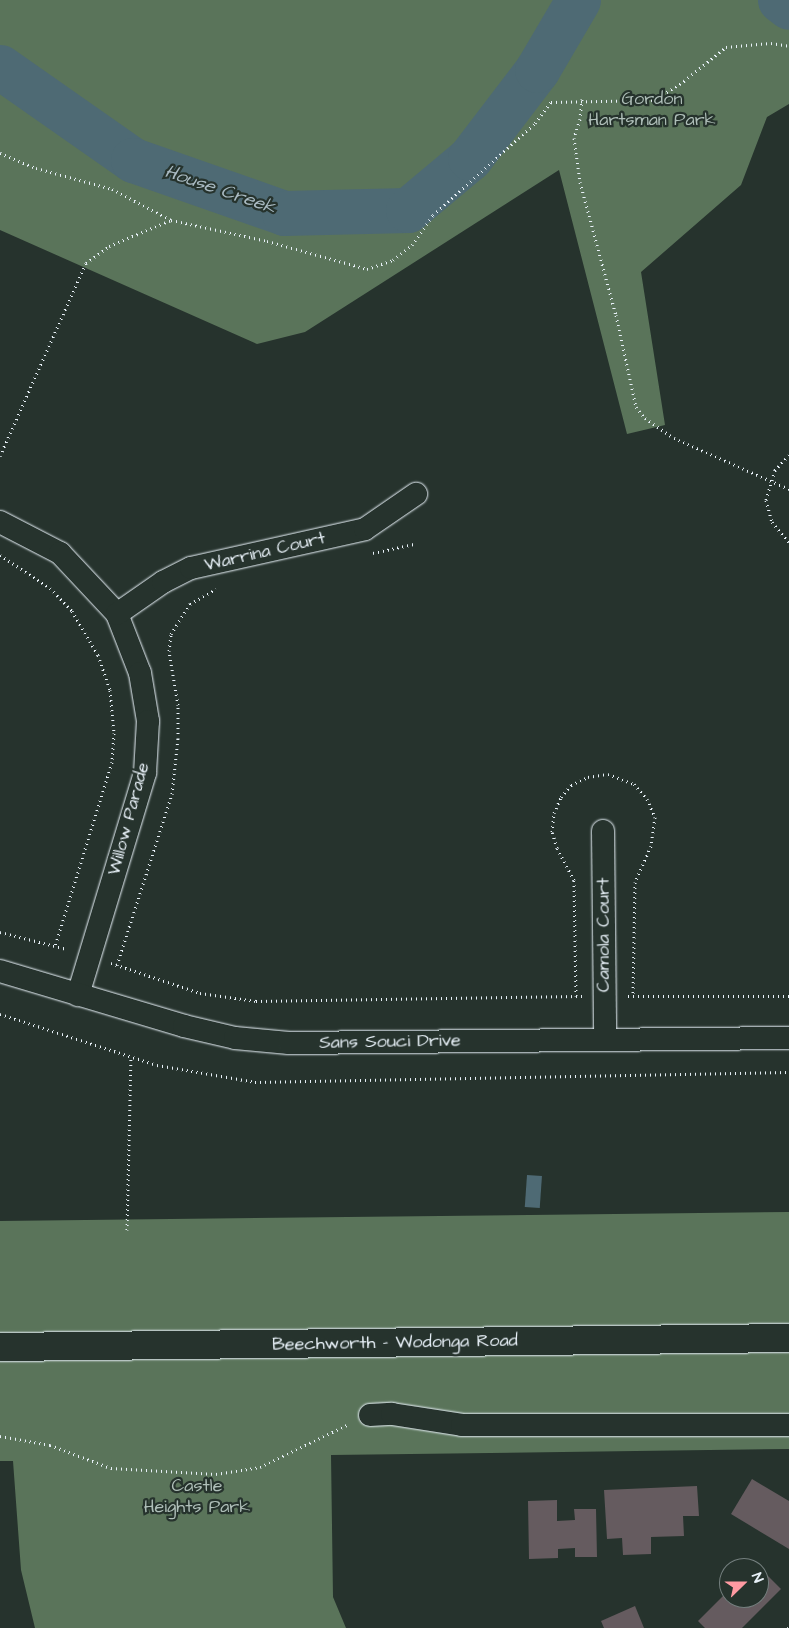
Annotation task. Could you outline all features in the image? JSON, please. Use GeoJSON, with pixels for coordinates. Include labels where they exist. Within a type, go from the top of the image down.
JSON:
{"type":"FeatureCollection","features":[{"type":"Feature","properties":{"kind":"main road","name":"Beechworth - Wodonga Road"},"geometry":{"type":"LineString","coordinates":[[0,1347],[789,1338]]}},
{"type":"Feature","properties":{"kind":"street","name":"Warrina Court"},"geometry":{"type":"LineString","coordinates":[[117,614],[163,582],[191,568],[365,530],[416,494]]}},
{"type":"Feature","properties":{"kind":"street","name":"Willow Parade"},"geometry":{"type":"LineString","coordinates":[[0,522],[60,552],[117,614],[140,673],[148,721],[145,774],[78,995]]}},
{"type":"Feature","properties":{"kind":"street","name":"Camola Court"},"geometry":{"type":"LineString","coordinates":[[603,831],[605,1038]]}},
{"type":"Feature","properties":{"kind":"street","name":"Sans Souci Drive"},"geometry":{"type":"LineString","coordinates":[[0,972],[235,1038],[289,1043],[605,1038],[789,1038]]}},
{"type":"Feature","properties":{"kind":"street"},"geometry":{"type":"LineString","coordinates":[[370,1415],[392,1414],[462,1425],[789,1425]]}},
{"type":"Feature","properties":{"kind":"path"},"geometry":{"type":"LineString","coordinates":[[0,153],[36,168],[112,189],[171,220],[267,241],[367,269],[394,260],[412,245],[433,215],[536,123],[551,102],[582,99],[654,100],[684,82],[726,47],[770,43],[789,46]]}},
{"type":"Feature","properties":{"kind":"path"},"geometry":{"type":"LineString","coordinates":[[582,99],[580,119],[574,138],[580,182],[616,315],[636,407],[645,418],[674,438],[789,489]]}},
{"type":"Feature","properties":{"kind":"path"},"geometry":{"type":"LineString","coordinates":[[0,456],[86,263],[109,246],[171,220]]}},
{"type":"Feature","properties":{"kind":"path"},"geometry":{"type":"LineString","coordinates":[[789,455],[770,480],[768,511],[778,532],[789,542]]}},
{"type":"Feature","properties":{"kind":"path"},"geometry":{"type":"LineString","coordinates":[[367,555],[414,544]]}},
{"type":"Feature","properties":{"kind":"path"},"geometry":{"type":"LineString","coordinates":[[0,555],[50,588],[72,611],[98,655],[110,690],[114,733],[112,762],[55,946]]}},
{"type":"Feature","properties":{"kind":"path"},"geometry":{"type":"LineString","coordinates":[[117,965],[172,794],[178,738],[178,705],[169,651],[171,634],[190,604],[224,587]]}},
{"type":"Feature","properties":{"kind":"path"},"geometry":{"type":"LineString","coordinates":[[0,932],[90,955],[200,993],[256,1001],[604,996],[789,996]]}},
{"type":"Feature","properties":{"kind":"path"},"geometry":{"type":"LineString","coordinates":[[0,1014],[184,1072],[255,1082],[789,1072]]}},
{"type":"Feature","properties":{"kind":"path"},"geometry":{"type":"LineString","coordinates":[[127,1230],[131,1056]]}},
{"type":"Feature","properties":{"kind":"path"},"geometry":{"type":"LineString","coordinates":[[0,1436],[50,1445],[111,1468],[216,1474],[260,1467],[370,1415]]}},
{"type":"Feature","properties":{"kind":"green space","name":"Gordon Hartsman Park"},"geometry":{"type":"Polygon","coordinates":[[[0,0],[789,0],[789,104],[767,117],[741,185],[641,272],[665,425],[627,434],[559,170],[305,332],[257,344],[0,230],[0,0]]]}},
{"type":"Feature","properties":{"kind":"green space","name":"Castle Heights Park"},"geometry":{"type":"Polygon","coordinates":[[[789,1212],[789,1449],[331,1455],[333,1597],[346,1628],[35,1628],[21,1570],[13,1461],[0,1461],[0,1221],[789,1212]]]}},
{"type":"Feature","properties":{"kind":"water"},"geometry":{"type":"Polygon","coordinates":[[[527,1175],[542,1176],[540,1208],[525,1207],[527,1175]]]}},
{"type":"Feature","properties":{"kind":"building"},"geometry":{"type":"Polygon","coordinates":[[[752,1479],[789,1501],[789,1549],[731,1514],[752,1479]]]}},
{"type":"Feature","properties":{"kind":"building"},"geometry":{"type":"Polygon","coordinates":[[[697,1486],[699,1516],[683,1516],[684,1536],[651,1537],[651,1554],[623,1555],[622,1538],[607,1539],[604,1490],[697,1486]]]}},
{"type":"Feature","properties":{"kind":"building"},"geometry":{"type":"Polygon","coordinates":[[[557,1500],[557,1521],[575,1520],[574,1509],[596,1509],[597,1557],[575,1557],[575,1548],[558,1549],[558,1558],[529,1559],[528,1501],[557,1500]]]}},
{"type":"Feature","properties":{"kind":"building"},"geometry":{"type":"Polygon","coordinates":[[[769,1577],[781,1589],[769,1601],[769,1577]]]}},
{"type":"Feature","properties":{"kind":"building"},"geometry":{"type":"Polygon","coordinates":[[[719,1600],[719,1608],[762,1608],[742,1628],[705,1628],[698,1621],[719,1600]]]}},
{"type":"Feature","properties":{"kind":"building"},"geometry":{"type":"Polygon","coordinates":[[[635,1606],[644,1628],[604,1628],[601,1621],[635,1606]]]}},
{"type":"Feature","properties":{"kind":"waterway","name":"House Creek"},"geometry":{"type":"LineString","coordinates":[[0,67],[133,160],[284,213],[408,210],[470,158],[537,70],[578,0]]}},
{"type":"Feature","properties":{"kind":"waterway","name":"House Creek"},"geometry":{"type":"LineString","coordinates":[[780,0],[789,7]]}}]}
